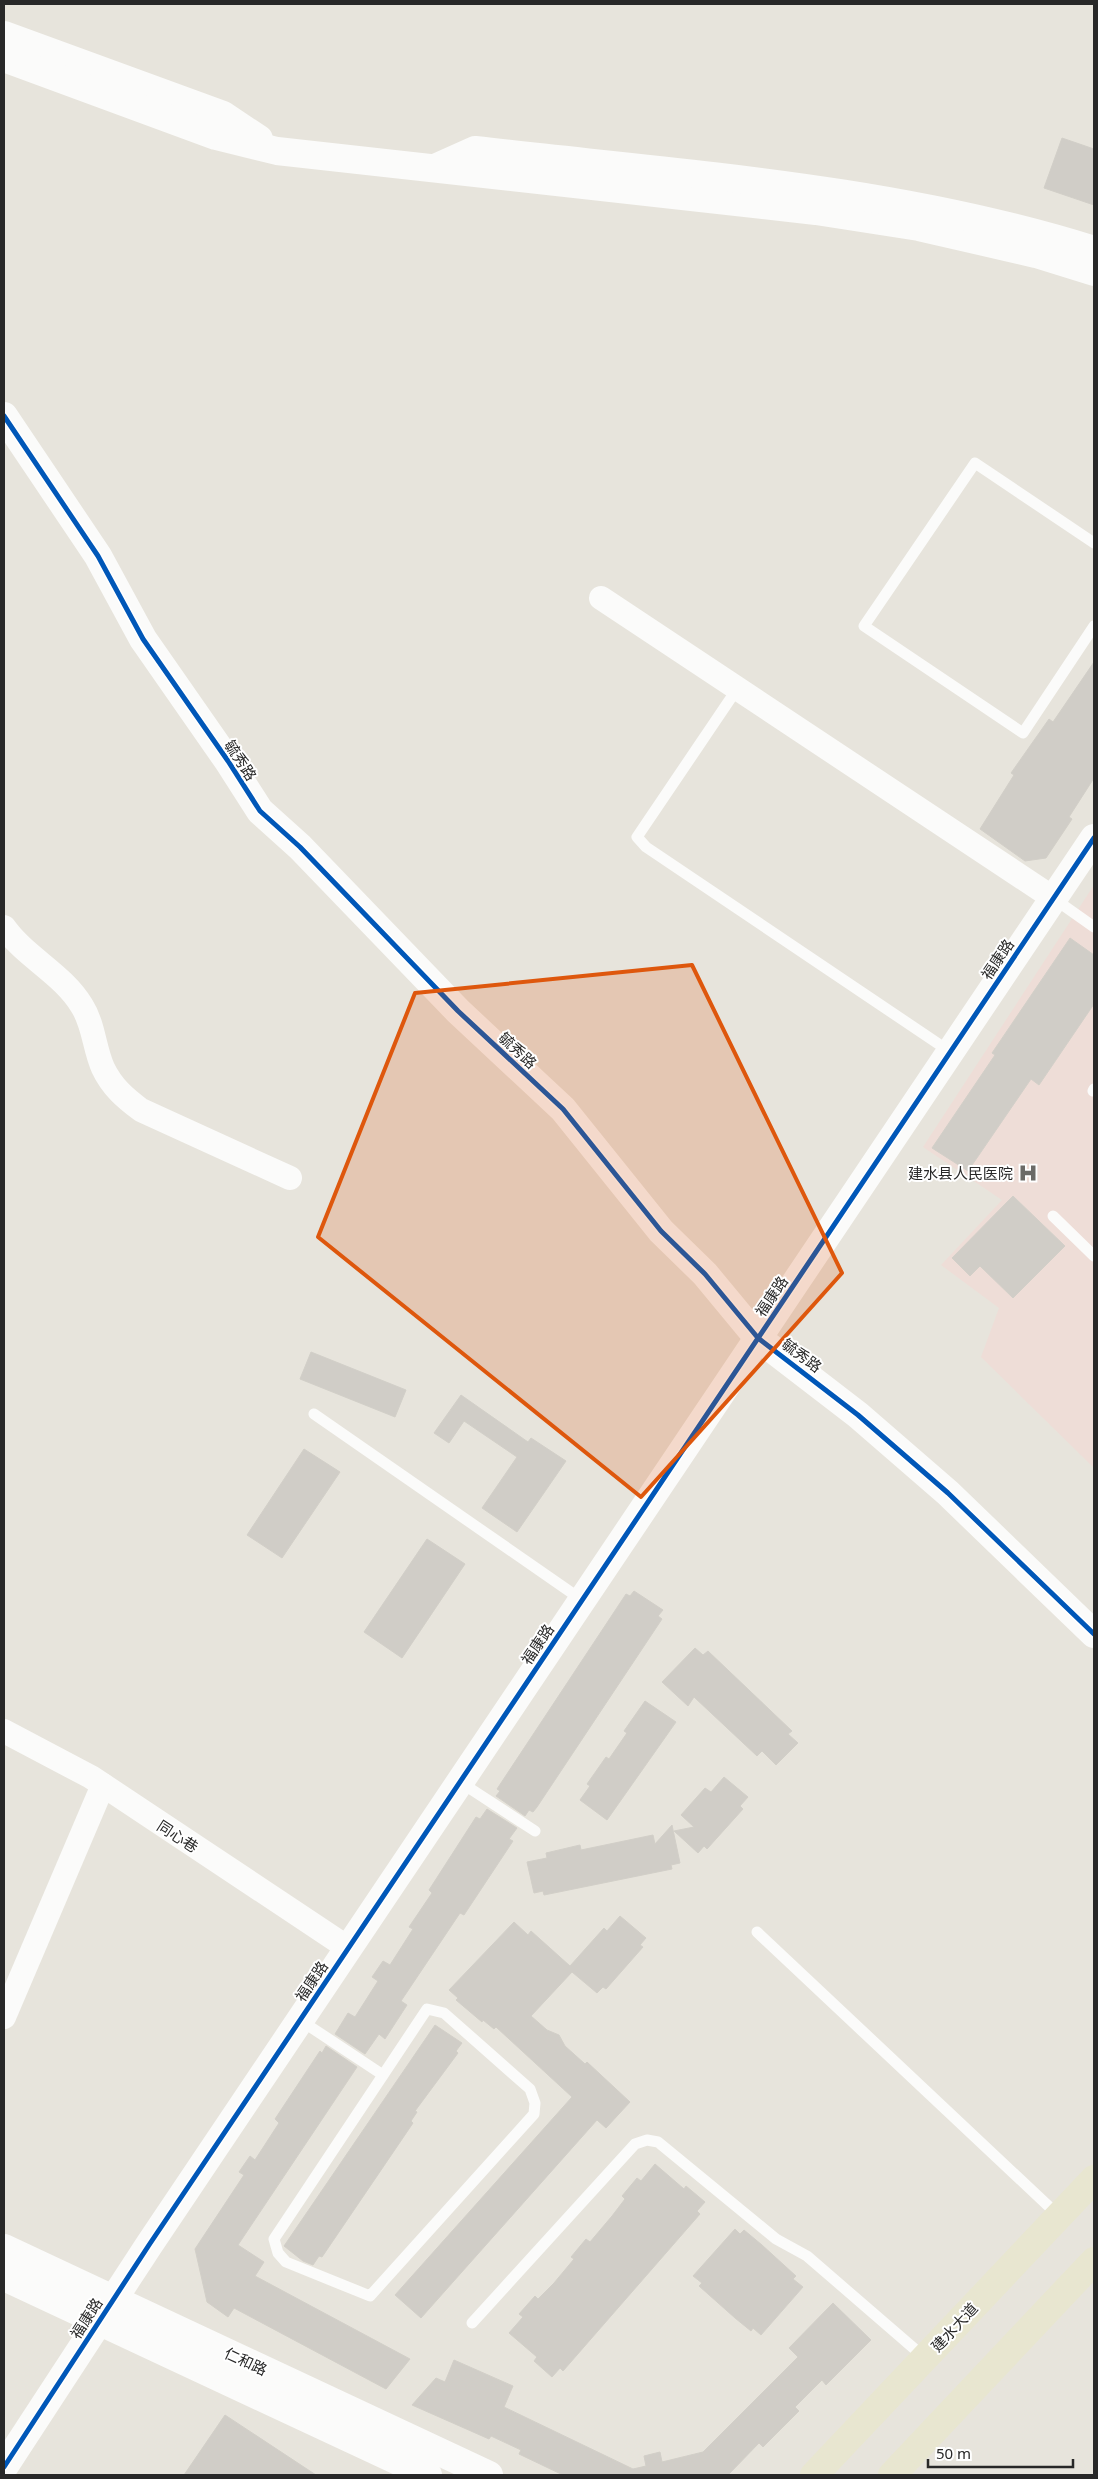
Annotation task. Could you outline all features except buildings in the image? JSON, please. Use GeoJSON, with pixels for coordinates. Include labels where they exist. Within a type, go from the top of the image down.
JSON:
{"type":"FeatureCollection","features":[{"type":"Feature","properties":{"kind":"main road","name":"建水大道"},"geometry":{"type":"LineString","coordinates":[[814,2475],[1094,2179]]}},
{"type":"Feature","properties":{"kind":"main road"},"geometry":{"type":"LineString","coordinates":[[892,2475],[1094,2261]]}},
{"type":"Feature","properties":{"kind":"street"},"geometry":{"type":"LineString","coordinates":[[4,35],[222,115],[277,151]]}},
{"type":"Feature","properties":{"kind":"street"},"geometry":{"type":"LineString","coordinates":[[4,58],[216,136],[277,151],[816,211],[910,226],[1036,254],[1094,272]]}},
{"type":"Feature","properties":{"kind":"street"},"geometry":{"type":"LineString","coordinates":[[436,168],[475,150],[819,190],[923,206],[1042,233],[1094,250]]}},
{"type":"Feature","properties":{"kind":"street","name":"毓秀路"},"geometry":{"type":"LineString","coordinates":[[4,416],[98,556],[143,639],[228,761],[260,811],[300,847],[458,1010],[564,1109],[661,1231],[705,1274],[758,1338],[858,1415],[948,1493],[1094,1634]]}},
{"type":"Feature","properties":{"kind":"street"},"geometry":{"type":"LineString","coordinates":[[601,598],[1053,898]]}},
{"type":"Feature","properties":{"kind":"street","name":"福康路"},"geometry":{"type":"LineString","coordinates":[[4,2467],[106,2310],[348,1948],[949,1051],[1094,838]]}},
{"type":"Feature","properties":{"kind":"street"},"geometry":{"type":"LineString","coordinates":[[4,927],[76,997],[89,1020],[102,1067],[113,1086],[122,1096],[141,1110],[290,1178]]}},
{"type":"Feature","properties":{"kind":"street","name":"同心巷"},"geometry":{"type":"LineString","coordinates":[[4,1731],[40,1748],[103,1785],[348,1948]]}},
{"type":"Feature","properties":{"kind":"street"},"geometry":{"type":"LineString","coordinates":[[4,2017],[103,1785]]}},
{"type":"Feature","properties":{"kind":"street","name":"仁和路"},"geometry":{"type":"LineString","coordinates":[[4,2248],[106,2310],[428,2475]]}},
{"type":"Feature","properties":{"kind":"street","name":"仁和路"},"geometry":{"type":"LineString","coordinates":[[4,2277],[106,2310],[489,2475]]}},
{"type":"Feature","properties":{"kind":"lane"},"geometry":{"type":"LineString","coordinates":[[1094,544],[975,463],[864,626],[1023,733],[1094,626]]}},
{"type":"Feature","properties":{"kind":"lane"},"geometry":{"type":"LineString","coordinates":[[737,689],[637,837],[646,848],[949,1051]]}},
{"type":"Feature","properties":{"kind":"lane"},"geometry":{"type":"LineString","coordinates":[[1053,898],[1094,927]]}},
{"type":"Feature","properties":{"kind":"lane"},"geometry":{"type":"LineString","coordinates":[[1053,1216],[1094,1256]]}},
{"type":"Feature","properties":{"kind":"lane"},"geometry":{"type":"LineString","coordinates":[[314,1414],[582,1600]]}},
{"type":"Feature","properties":{"kind":"lane"},"geometry":{"type":"LineString","coordinates":[[460,1782],[535,1831]]}},
{"type":"Feature","properties":{"kind":"lane"},"geometry":{"type":"LineString","coordinates":[[757,1932],[1059,2216]]}},
{"type":"Feature","properties":{"kind":"lane"},"geometry":{"type":"LineString","coordinates":[[427,2008],[444,2013],[530,2088],[535,2102],[534,2114],[370,2296],[286,2262],[278,2253],[274,2239],[383,2075],[427,2008]]}},
{"type":"Feature","properties":{"kind":"lane"},"geometry":{"type":"LineString","coordinates":[[300,2020],[383,2075]]}},
{"type":"Feature","properties":{"kind":"lane"},"geometry":{"type":"LineString","coordinates":[[472,2323],[635,2144],[647,2140],[658,2142],[776,2239],[807,2256],[924,2358]]}},
{"type":"Feature","properties":{"kind":"highlighted area"},"geometry":{"type":"Polygon","coordinates":[[[692,965],[842,1273],[641,1497],[318,1237],[415,993],[692,965]]]}},
{"type":"Feature","properties":{"kind":"shaded area","name":"建水县人民医院"},"geometry":{"type":"Polygon","coordinates":[[[1094,885],[1094,1468],[981,1357],[999,1308],[941,1265],[1002,1200],[923,1147],[1094,885]]]}},
{"type":"Feature","properties":{"kind":"cycle path"},"geometry":{"type":"LineString","coordinates":[[4,416],[98,556],[143,639],[228,761],[260,811],[300,847],[458,1011],[563,1109],[661,1231],[705,1274],[758,1338],[858,1415],[948,1493],[1094,1634]]}},
{"type":"Feature","properties":{"kind":"cycle path"},"geometry":{"type":"LineString","coordinates":[[4,2467],[149,2245],[1094,838]]}},
{"type":"Feature","properties":{"kind":"place","name":"建水县人民医院"},"geometry":{"type":"Point","coordinates":[1028,1173]}}]}
